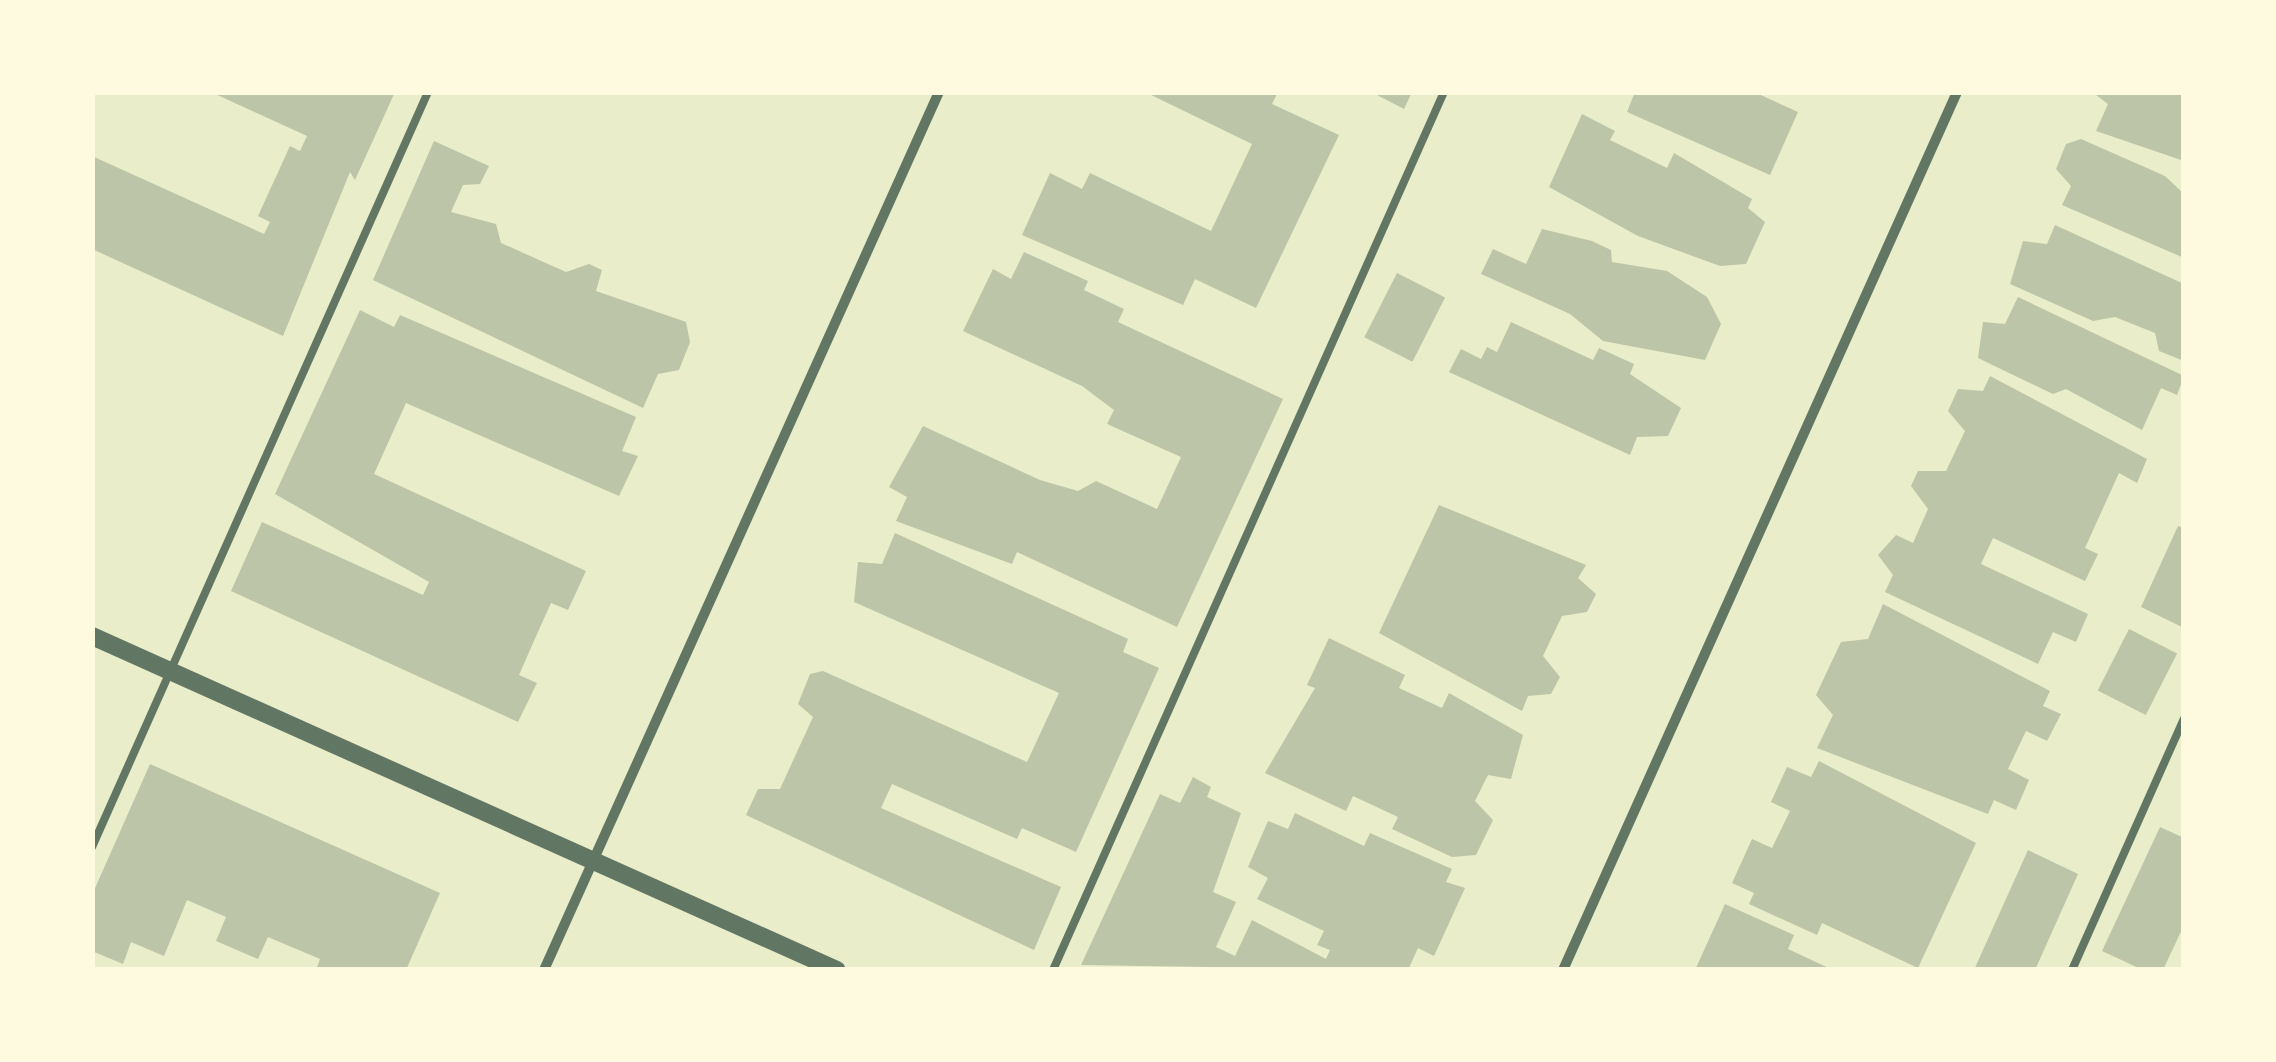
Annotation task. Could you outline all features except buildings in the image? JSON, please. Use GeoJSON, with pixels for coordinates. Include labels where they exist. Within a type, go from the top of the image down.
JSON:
{"type":"FeatureCollection","features":[{"type":"Feature","properties":{"kind":"street"},"geometry":{"type":"LineString","coordinates":[[544,970],[939,92]]}},
{"type":"Feature","properties":{"kind":"street"},"geometry":{"type":"LineString","coordinates":[[1563,970],[1957,92]]}},
{"type":"Feature","properties":{"kind":"street"},"geometry":{"type":"LineString","coordinates":[[92,636],[837,970]]}},
{"type":"Feature","properties":{"kind":"lane"},"geometry":{"type":"LineString","coordinates":[[92,847],[428,92]]}},
{"type":"Feature","properties":{"kind":"lane"},"geometry":{"type":"LineString","coordinates":[[1053,970],[1444,92]]}},
{"type":"Feature","properties":{"kind":"lane"},"geometry":{"type":"LineString","coordinates":[[2072,970],[2184,720]]}}]}
